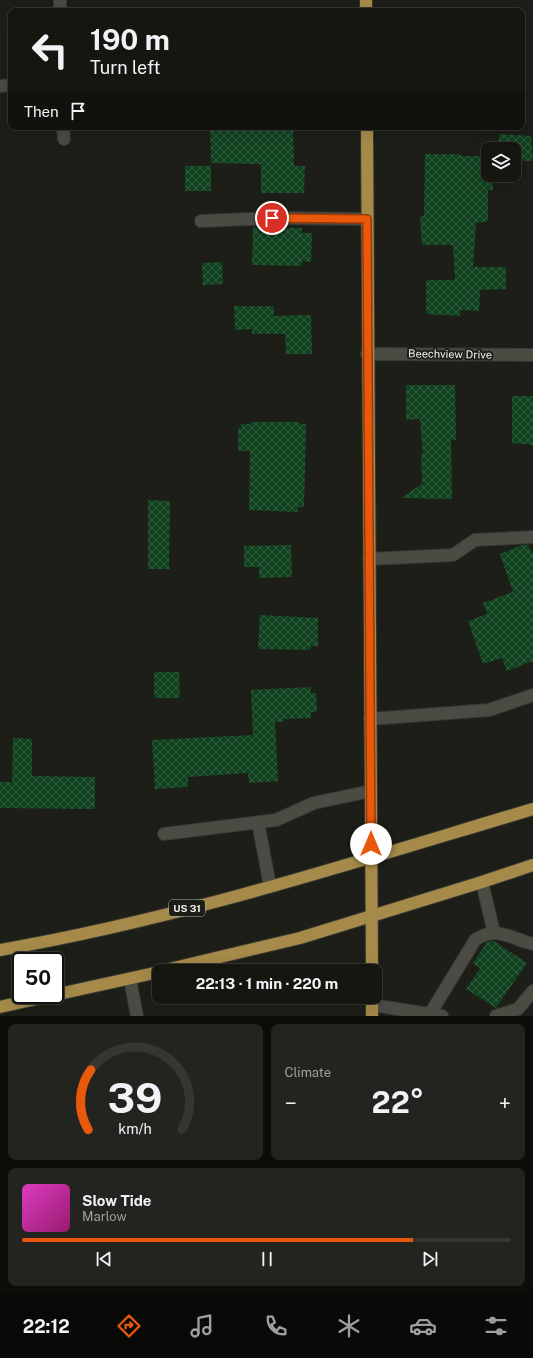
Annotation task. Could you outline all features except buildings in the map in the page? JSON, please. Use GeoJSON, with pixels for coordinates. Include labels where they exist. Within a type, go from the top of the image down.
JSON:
{"type":"FeatureCollection","features":[{"type":"Feature","properties":{"kind":"main road"},"geometry":{"type":"LineString","coordinates":[[367,130],[367,354],[372,964]]}},
{"type":"Feature","properties":{"kind":"main road","name":"US 31"},"geometry":{"type":"LineString","coordinates":[[0,950],[69,938],[270,886],[533,809]]}},
{"type":"Feature","properties":{"kind":"main road"},"geometry":{"type":"LineString","coordinates":[[190,964],[300,938],[533,865]]}},
{"type":"Feature","properties":{"kind":"main road"},"geometry":{"type":"LineString","coordinates":[[0,1007],[152,973]]}},
{"type":"Feature","properties":{"kind":"street"},"geometry":{"type":"LineString","coordinates":[[63,130],[64,139]]}},
{"type":"Feature","properties":{"kind":"street"},"geometry":{"type":"LineString","coordinates":[[201,221],[272,218],[367,219]]}},
{"type":"Feature","properties":{"kind":"street","name":"Beechview Drive"},"geometry":{"type":"LineString","coordinates":[[367,354],[533,355]]}},
{"type":"Feature","properties":{"kind":"street"},"geometry":{"type":"LineString","coordinates":[[369,559],[453,556],[475,540],[533,537]]}},
{"type":"Feature","properties":{"kind":"street"},"geometry":{"type":"LineString","coordinates":[[370,719],[489,710],[533,695]]}},
{"type":"Feature","properties":{"kind":"street"},"geometry":{"type":"LineString","coordinates":[[164,834],[276,820],[314,803],[371,791]]}},
{"type":"Feature","properties":{"kind":"street"},"geometry":{"type":"LineString","coordinates":[[258,822],[270,886]]}},
{"type":"Feature","properties":{"kind":"street"},"geometry":{"type":"LineString","coordinates":[[482,882],[494,933]]}},
{"type":"Feature","properties":{"kind":"street"},"geometry":{"type":"LineString","coordinates":[[372,1006],[436,1015],[475,940],[485,933],[500,933],[533,944]]}},
{"type":"Feature","properties":{"kind":"street"},"geometry":{"type":"LineString","coordinates":[[130,979],[137,1016]]}},
{"type":"Feature","properties":{"kind":"street"},"geometry":{"type":"LineString","coordinates":[[496,1016],[518,1009],[533,991]]}},
{"type":"Feature","properties":{"kind":"route"},"geometry":{"type":"LineString","coordinates":[[272,218],[367,219],[371,844]]}}]}
